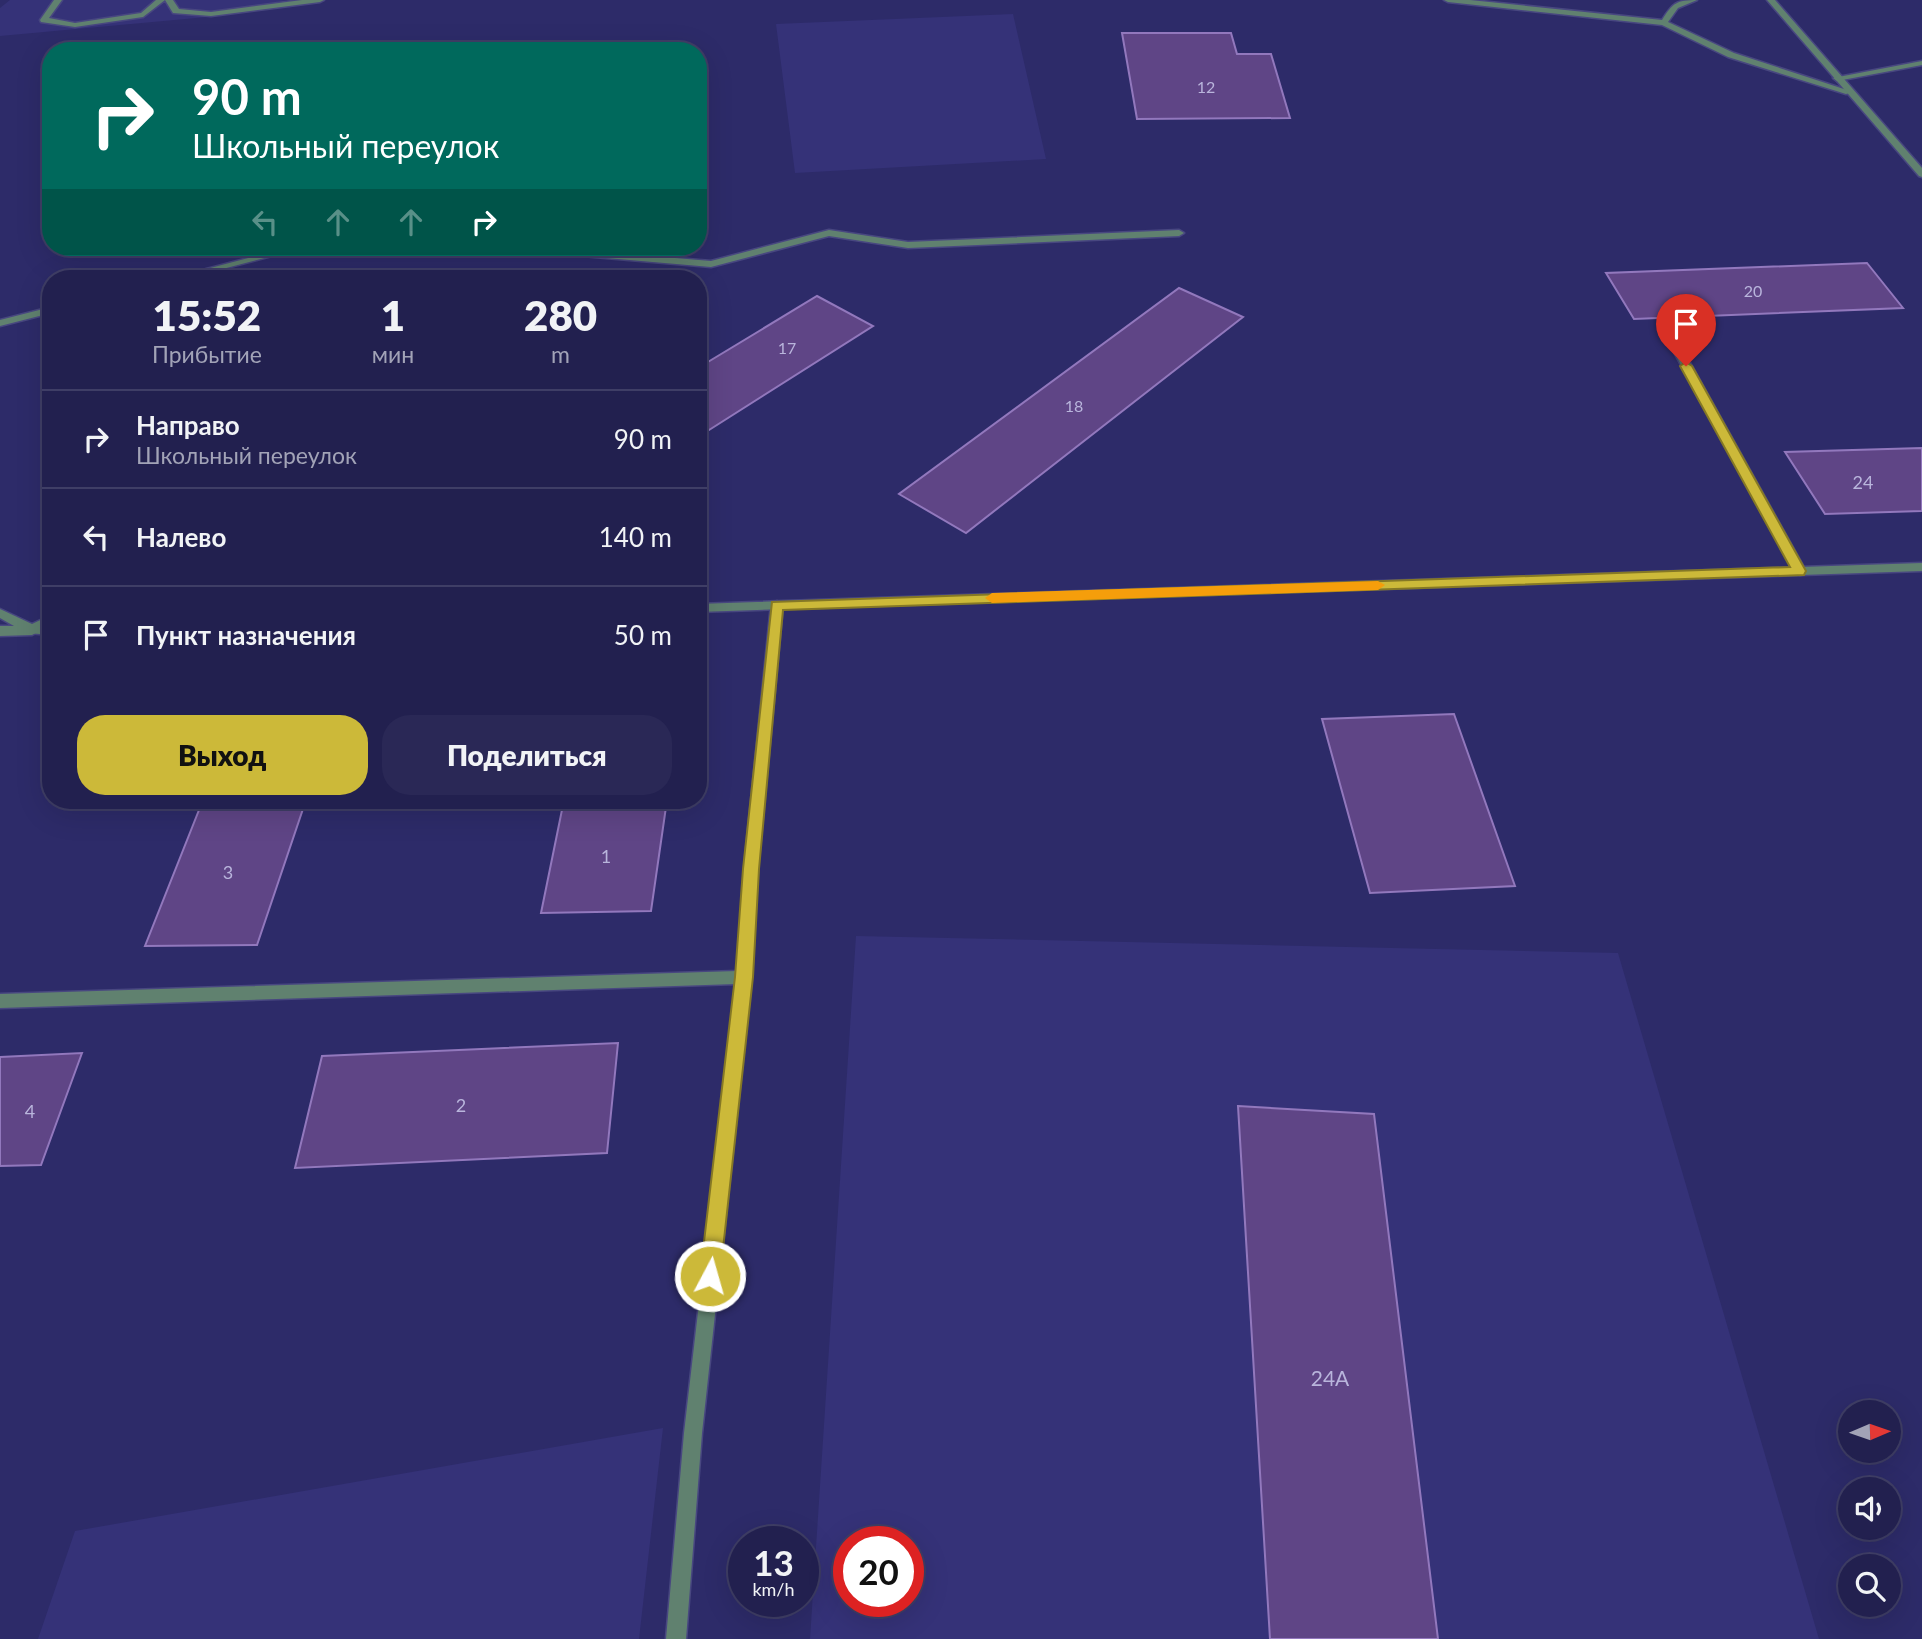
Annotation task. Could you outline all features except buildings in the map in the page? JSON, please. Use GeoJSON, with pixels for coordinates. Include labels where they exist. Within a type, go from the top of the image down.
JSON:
{"type":"FeatureCollection","features":[{"type":"Feature","properties":{"kind":"street"},"geometry":{"type":"LineString","coordinates":[[58,0],[44,20],[75,25],[143,15],[161,0]]}},
{"type":"Feature","properties":{"kind":"street"},"geometry":{"type":"LineString","coordinates":[[169,0],[176,11],[211,14],[320,0]]}},
{"type":"Feature","properties":{"kind":"street"},"geometry":{"type":"LineString","coordinates":[[1448,0],[1664,23],[1694,40],[1745,62],[1849,92]]}},
{"type":"Feature","properties":{"kind":"street"},"geometry":{"type":"LineString","coordinates":[[1664,23],[1675,6],[1693,0]]}},
{"type":"Feature","properties":{"kind":"street"},"geometry":{"type":"LineString","coordinates":[[1771,0],[1922,174]]}},
{"type":"Feature","properties":{"kind":"street"},"geometry":{"type":"LineString","coordinates":[[1837,78],[1922,63]]}},
{"type":"Feature","properties":{"kind":"street"},"geometry":{"type":"LineString","coordinates":[[618,256],[711,264],[830,233],[908,245],[1180,233]]}},
{"type":"Feature","properties":{"kind":"street"},"geometry":{"type":"LineString","coordinates":[[209,270],[265,256]]}},
{"type":"Feature","properties":{"kind":"street"},"geometry":{"type":"LineString","coordinates":[[0,323],[42,312]]}},
{"type":"Feature","properties":{"kind":"street"},"geometry":{"type":"LineString","coordinates":[[1674,343],[1800,571]]}},
{"type":"Feature","properties":{"kind":"street"},"geometry":{"type":"LineString","coordinates":[[707,608],[1922,567]]}},
{"type":"Feature","properties":{"kind":"street"},"geometry":{"type":"LineString","coordinates":[[677,1639],[693,1433],[744,977],[751,869],[777,606]]}},
{"type":"Feature","properties":{"kind":"street"},"geometry":{"type":"LineString","coordinates":[[0,613],[32,630]]}},
{"type":"Feature","properties":{"kind":"street"},"geometry":{"type":"LineString","coordinates":[[32,630],[42,624]]}},
{"type":"Feature","properties":{"kind":"street"},"geometry":{"type":"LineString","coordinates":[[0,631],[42,629]]}},
{"type":"Feature","properties":{"kind":"street"},"geometry":{"type":"LineString","coordinates":[[0,1001],[744,977]]}},
{"type":"Feature","properties":{"kind":"shaded area"},"geometry":{"type":"Polygon","coordinates":[[[10,0],[287,0],[207,17],[0,36],[0,8],[10,0]]]}},
{"type":"Feature","properties":{"kind":"shaded area"},"geometry":{"type":"Polygon","coordinates":[[[1013,14],[1046,159],[795,173],[776,24],[1013,14]]]}},
{"type":"Feature","properties":{"kind":"shaded area"},"geometry":{"type":"Polygon","coordinates":[[[856,936],[1618,953],[1819,1639],[810,1639],[811,1617],[819,1617],[817,1526],[856,936]]]}},
{"type":"Feature","properties":{"kind":"shaded area"},"geometry":{"type":"Polygon","coordinates":[[[663,1428],[639,1639],[38,1639],[75,1531],[663,1428]]]}},
{"type":"Feature","properties":{"kind":"slow traffic"},"geometry":{"type":"LineString","coordinates":[[992,598],[1378,585]]}},
{"type":"Feature","properties":{"kind":"route"},"geometry":{"type":"LineString","coordinates":[[710,1276],[744,977],[751,869],[777,606],[1800,571],[1686,366]]}}]}
